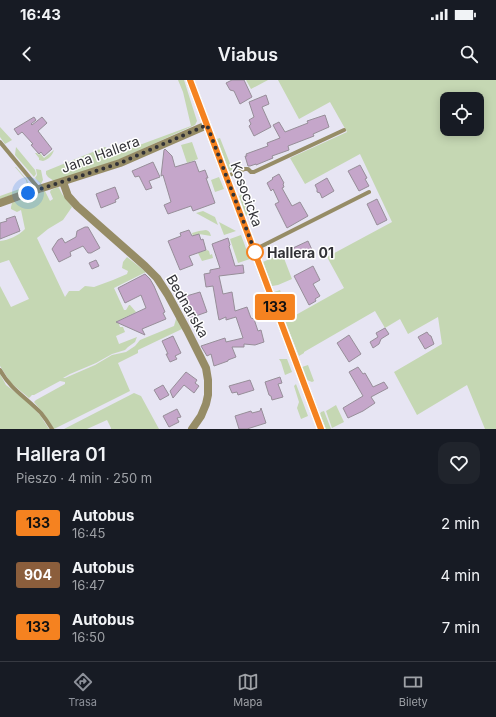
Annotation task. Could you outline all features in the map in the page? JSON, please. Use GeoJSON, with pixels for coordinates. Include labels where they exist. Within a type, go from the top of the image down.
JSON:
{"type":"FeatureCollection","features":[{"type":"Feature","properties":{"kind":"street","name":"Kosocicka"},"geometry":{"type":"LineString","coordinates":[[190,80],[321,429]]}},
{"type":"Feature","properties":{"kind":"street","name":"Jana Hallera"},"geometry":{"type":"LineString","coordinates":[[0,203],[120,163],[207,125]]}},
{"type":"Feature","properties":{"kind":"street","name":"Bednarska"},"geometry":{"type":"LineString","coordinates":[[63,182],[68,196],[77,206],[157,278],[187,330],[206,368],[208,380],[206,404],[201,416],[192,429]]}},
{"type":"Feature","properties":{"kind":"lane"},"geometry":{"type":"LineString","coordinates":[[227,176],[245,169],[254,172],[344,130]]}},
{"type":"Feature","properties":{"kind":"lane"},"geometry":{"type":"LineString","coordinates":[[0,142],[40,189]]}},
{"type":"Feature","properties":{"kind":"lane"},"geometry":{"type":"LineString","coordinates":[[254,250],[369,192]]}},
{"type":"Feature","properties":{"kind":"lane"},"geometry":{"type":"LineString","coordinates":[[0,370],[13,388],[42,414],[52,429]]}},
{"type":"Feature","properties":{"kind":"green space"},"geometry":{"type":"Polygon","coordinates":[[[178,80],[184,80],[197,121],[195,125],[118,160],[54,181],[48,177],[46,171],[105,147],[115,154],[191,126],[183,92],[178,80]]]}},
{"type":"Feature","properties":{"kind":"green space"},"geometry":{"type":"Polygon","coordinates":[[[246,80],[268,80],[251,89],[246,80]]]}},
{"type":"Feature","properties":{"kind":"green space"},"geometry":{"type":"Polygon","coordinates":[[[278,80],[496,80],[496,429],[485,429],[467,385],[417,415],[394,372],[442,344],[438,317],[408,334],[400,319],[385,328],[375,311],[299,356],[285,321],[344,288],[327,257],[392,222],[360,154],[305,184],[290,158],[347,132],[330,102],[299,119],[278,80]]]}},
{"type":"Feature","properties":{"kind":"green space"},"geometry":{"type":"Polygon","coordinates":[[[0,127],[12,140],[5,144],[0,137],[0,127]]]}},
{"type":"Feature","properties":{"kind":"green space"},"geometry":{"type":"Polygon","coordinates":[[[220,138],[233,170],[229,171],[217,139],[220,138]]]}},
{"type":"Feature","properties":{"kind":"green space"},"geometry":{"type":"Polygon","coordinates":[[[192,142],[198,159],[187,163],[181,145],[192,142]]]}},
{"type":"Feature","properties":{"kind":"green space"},"geometry":{"type":"Polygon","coordinates":[[[16,147],[35,170],[36,174],[34,177],[15,155],[16,147]]]}},
{"type":"Feature","properties":{"kind":"green space"},"geometry":{"type":"Polygon","coordinates":[[[54,150],[50,157],[43,161],[39,160],[35,153],[39,155],[40,153],[44,158],[54,150]]]}},
{"type":"Feature","properties":{"kind":"green space"},"geometry":{"type":"Polygon","coordinates":[[[15,167],[27,180],[29,186],[26,190],[0,199],[0,196],[25,187],[27,184],[26,180],[15,167]]]}},
{"type":"Feature","properties":{"kind":"green space"},"geometry":{"type":"Polygon","coordinates":[[[36,169],[41,170],[43,180],[41,184],[35,178],[37,175],[36,169]]]}},
{"type":"Feature","properties":{"kind":"green space"},"geometry":{"type":"Polygon","coordinates":[[[219,177],[224,189],[215,192],[211,180],[219,177]]]}},
{"type":"Feature","properties":{"kind":"green space"},"geometry":{"type":"Polygon","coordinates":[[[58,187],[72,207],[63,220],[37,238],[65,297],[69,291],[79,291],[85,286],[94,287],[127,274],[128,271],[122,268],[123,262],[127,257],[146,272],[114,288],[124,310],[126,310],[130,305],[136,312],[118,321],[120,327],[123,327],[125,332],[116,336],[119,344],[137,337],[135,342],[125,350],[112,354],[63,378],[95,365],[112,355],[126,352],[135,346],[140,340],[174,326],[177,318],[182,329],[138,350],[138,353],[118,363],[130,391],[54,429],[34,402],[65,384],[65,382],[60,381],[29,398],[11,383],[0,366],[0,286],[11,307],[29,299],[9,260],[0,263],[0,241],[7,240],[25,229],[21,210],[17,212],[11,209],[12,203],[45,191],[50,201],[53,199],[50,192],[51,190],[58,187]]]}},
{"type":"Feature","properties":{"kind":"green space"},"geometry":{"type":"Polygon","coordinates":[[[242,194],[249,213],[246,216],[239,196],[242,194]]]}},
{"type":"Feature","properties":{"kind":"green space"},"geometry":{"type":"Polygon","coordinates":[[[203,211],[215,217],[218,225],[196,213],[203,211]]]}},
{"type":"Feature","properties":{"kind":"green space"},"geometry":{"type":"Polygon","coordinates":[[[219,222],[236,231],[224,235],[219,222]]]}},
{"type":"Feature","properties":{"kind":"green space"},"geometry":{"type":"Polygon","coordinates":[[[206,230],[211,236],[199,234],[193,236],[192,233],[199,231],[206,230]]]}},
{"type":"Feature","properties":{"kind":"green space"},"geometry":{"type":"Polygon","coordinates":[[[241,235],[250,259],[238,263],[230,239],[241,235]]]}},
{"type":"Feature","properties":{"kind":"green space"},"geometry":{"type":"Polygon","coordinates":[[[207,250],[209,251],[210,255],[212,254],[213,258],[202,261],[198,253],[207,250]]]}},
{"type":"Feature","properties":{"kind":"green space"},"geometry":{"type":"Polygon","coordinates":[[[282,253],[292,279],[272,286],[263,262],[282,253]]]}},
{"type":"Feature","properties":{"kind":"green space"},"geometry":{"type":"Polygon","coordinates":[[[280,290],[288,312],[283,314],[274,292],[280,290]]]}},
{"type":"Feature","properties":{"kind":"green space"},"geometry":{"type":"Polygon","coordinates":[[[279,359],[287,359],[292,372],[285,375],[279,359]]]}},
{"type":"Feature","properties":{"kind":"green space"},"geometry":{"type":"Polygon","coordinates":[[[308,365],[314,381],[312,382],[307,380],[302,367],[308,365]]]}},
{"type":"Feature","properties":{"kind":"green space"},"geometry":{"type":"Polygon","coordinates":[[[0,374],[6,385],[28,402],[40,415],[49,429],[0,429],[0,374]]]}},
{"type":"Feature","properties":{"kind":"green space"},"geometry":{"type":"Polygon","coordinates":[[[296,384],[308,416],[301,419],[297,408],[299,402],[294,386],[296,384]]]}},
{"type":"Feature","properties":{"kind":"green space"},"geometry":{"type":"Polygon","coordinates":[[[134,393],[141,396],[159,429],[111,429],[107,420],[87,429],[64,429],[134,393]]]}},
{"type":"Feature","properties":{"kind":"green space"},"geometry":{"type":"Polygon","coordinates":[[[336,405],[344,422],[332,428],[326,411],[336,405]]]}},
{"type":"Feature","properties":{"kind":"green space"},"geometry":{"type":"Polygon","coordinates":[[[324,411],[331,429],[326,429],[320,414],[324,411]]]}},
{"type":"Feature","properties":{"kind":"building"},"geometry":{"type":"Polygon","coordinates":[[[232,80],[244,80],[252,97],[240,104],[234,91],[230,90],[226,83],[232,80]]]}},
{"type":"Feature","properties":{"kind":"building"},"geometry":{"type":"Polygon","coordinates":[[[266,95],[269,104],[262,107],[271,127],[254,136],[249,126],[251,124],[249,120],[254,117],[249,102],[266,95]]]}},
{"type":"Feature","properties":{"kind":"building"},"geometry":{"type":"Polygon","coordinates":[[[325,115],[329,127],[313,134],[314,136],[288,146],[289,150],[272,156],[273,158],[256,165],[248,166],[245,156],[247,156],[246,154],[268,146],[267,143],[280,138],[273,125],[279,122],[285,132],[308,123],[307,121],[325,115]]]}},
{"type":"Feature","properties":{"kind":"building"},"geometry":{"type":"Polygon","coordinates":[[[34,117],[36,120],[31,124],[32,125],[42,117],[47,123],[38,131],[52,149],[44,156],[41,152],[39,154],[31,145],[33,144],[22,132],[18,135],[14,129],[34,117]]]}},
{"type":"Feature","properties":{"kind":"building"},"geometry":{"type":"Polygon","coordinates":[[[165,149],[172,156],[175,167],[195,161],[199,172],[205,170],[208,178],[206,178],[215,203],[193,211],[191,206],[168,214],[164,205],[171,202],[163,175],[161,176],[165,149]]]}},
{"type":"Feature","properties":{"kind":"building"},"geometry":{"type":"Polygon","coordinates":[[[153,162],[160,177],[149,181],[152,188],[146,190],[139,176],[135,177],[132,171],[153,162]]]}},
{"type":"Feature","properties":{"kind":"building"},"geometry":{"type":"Polygon","coordinates":[[[360,165],[367,178],[365,179],[369,186],[359,191],[348,171],[360,165]]]}},
{"type":"Feature","properties":{"kind":"building"},"geometry":{"type":"Polygon","coordinates":[[[279,174],[284,183],[284,187],[282,188],[292,206],[300,202],[308,216],[287,228],[275,204],[279,202],[273,189],[271,191],[267,183],[279,174]]]}},
{"type":"Feature","properties":{"kind":"building"},"geometry":{"type":"Polygon","coordinates":[[[327,178],[334,191],[322,198],[320,193],[317,192],[315,185],[327,178]]]}},
{"type":"Feature","properties":{"kind":"building"},"geometry":{"type":"Polygon","coordinates":[[[115,187],[119,198],[115,200],[116,202],[101,208],[96,194],[115,187]]]}},
{"type":"Feature","properties":{"kind":"building"},"geometry":{"type":"Polygon","coordinates":[[[377,199],[387,220],[377,225],[367,204],[377,199]]]}},
{"type":"Feature","properties":{"kind":"building"},"geometry":{"type":"Polygon","coordinates":[[[15,216],[20,231],[0,239],[0,223],[15,216]]]}},
{"type":"Feature","properties":{"kind":"building"},"geometry":{"type":"Polygon","coordinates":[[[88,227],[100,248],[88,253],[83,246],[70,252],[71,256],[59,262],[52,249],[58,240],[62,238],[65,243],[76,237],[77,231],[88,227]]]}},
{"type":"Feature","properties":{"kind":"building"},"geometry":{"type":"Polygon","coordinates":[[[189,230],[192,236],[199,234],[201,240],[203,239],[206,250],[189,256],[193,265],[180,270],[168,241],[181,236],[180,233],[189,230]]]}},
{"type":"Feature","properties":{"kind":"building"},"geometry":{"type":"Polygon","coordinates":[[[228,238],[235,266],[243,265],[244,273],[219,276],[223,294],[232,292],[235,311],[247,307],[251,318],[254,319],[258,331],[261,330],[264,342],[255,345],[244,344],[244,347],[232,347],[236,357],[214,366],[211,354],[207,356],[201,346],[225,338],[226,342],[243,338],[236,317],[226,320],[226,317],[219,320],[213,286],[206,287],[204,274],[210,273],[210,270],[220,268],[212,244],[228,238]]]}},
{"type":"Feature","properties":{"kind":"building"},"geometry":{"type":"Polygon","coordinates":[[[308,241],[313,252],[300,258],[298,254],[296,255],[293,248],[308,241]]]}},
{"type":"Feature","properties":{"kind":"building"},"geometry":{"type":"Polygon","coordinates":[[[96,260],[99,266],[92,269],[89,263],[96,260]]]}},
{"type":"Feature","properties":{"kind":"building"},"geometry":{"type":"Polygon","coordinates":[[[313,266],[320,280],[313,284],[320,296],[315,299],[316,301],[309,305],[294,276],[313,266]]]}},
{"type":"Feature","properties":{"kind":"building"},"geometry":{"type":"Polygon","coordinates":[[[145,274],[154,286],[165,312],[163,313],[166,319],[142,329],[145,335],[116,322],[146,308],[141,295],[125,303],[118,288],[145,274]]]}},
{"type":"Feature","properties":{"kind":"building"},"geometry":{"type":"Polygon","coordinates":[[[200,292],[207,312],[190,318],[183,297],[200,292]]]}},
{"type":"Feature","properties":{"kind":"building"},"geometry":{"type":"Polygon","coordinates":[[[385,328],[389,334],[381,339],[379,344],[373,348],[370,342],[378,337],[376,333],[385,328]]]}},
{"type":"Feature","properties":{"kind":"building"},"geometry":{"type":"Polygon","coordinates":[[[427,332],[431,336],[434,344],[425,349],[418,337],[427,332]]]}},
{"type":"Feature","properties":{"kind":"building"},"geometry":{"type":"Polygon","coordinates":[[[349,335],[361,354],[349,362],[337,343],[349,335]]]}},
{"type":"Feature","properties":{"kind":"building"},"geometry":{"type":"Polygon","coordinates":[[[173,336],[181,353],[175,356],[177,359],[170,362],[162,341],[173,336]]]}},
{"type":"Feature","properties":{"kind":"building"},"geometry":{"type":"Polygon","coordinates":[[[358,367],[363,374],[365,373],[373,387],[384,382],[388,388],[371,397],[375,403],[348,418],[343,408],[363,396],[349,372],[358,367]]]}},
{"type":"Feature","properties":{"kind":"building"},"geometry":{"type":"Polygon","coordinates":[[[186,372],[197,380],[195,383],[199,386],[194,393],[184,385],[173,398],[170,391],[186,372]]]}},
{"type":"Feature","properties":{"kind":"building"},"geometry":{"type":"Polygon","coordinates":[[[280,377],[282,383],[278,384],[283,397],[272,400],[265,382],[280,377]]]}},
{"type":"Feature","properties":{"kind":"building"},"geometry":{"type":"Polygon","coordinates":[[[250,380],[254,390],[238,395],[237,392],[232,393],[229,386],[250,380]]]}},
{"type":"Feature","properties":{"kind":"building"},"geometry":{"type":"Polygon","coordinates":[[[163,385],[169,395],[160,400],[154,390],[163,385]]]}},
{"type":"Feature","properties":{"kind":"building"},"geometry":{"type":"Polygon","coordinates":[[[261,408],[266,423],[247,429],[239,429],[235,416],[251,411],[252,413],[260,411],[261,408]]]}},
{"type":"Feature","properties":{"kind":"building"},"geometry":{"type":"Polygon","coordinates":[[[177,409],[181,417],[177,418],[179,422],[169,427],[163,416],[177,409]]]}},
{"type":"Feature","properties":{"kind":"bus line","name":"133"},"geometry":{"type":"LineString","coordinates":[[190,80],[321,429]]}},
{"type":"Feature","properties":{"kind":"place","name":"Hallera 01"},"geometry":{"type":"Point","coordinates":[255,252]}},
{"type":"Feature","properties":{"kind":"route"},"geometry":{"type":"LineString","coordinates":[[28,193],[120,163],[207,125],[255,252]]}}]}
